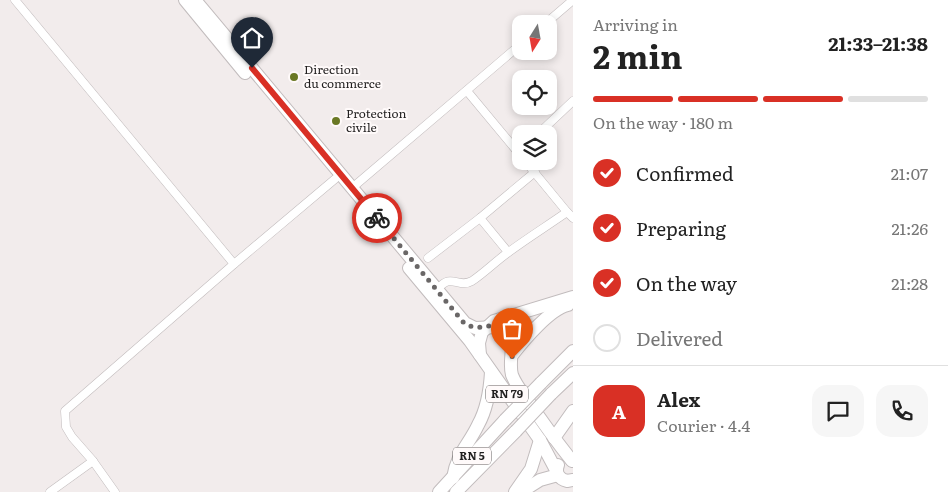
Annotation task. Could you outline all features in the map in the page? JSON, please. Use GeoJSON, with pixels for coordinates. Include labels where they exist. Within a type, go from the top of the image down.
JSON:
{"type":"FeatureCollection","features":[{"type":"Feature","properties":{"kind":"highway","name":"RN 79"},"geometry":{"type":"LineString","coordinates":[[184,0],[480,355],[540,440],[558,473]]}},
{"type":"Feature","properties":{"kind":"highway","name":"RN 79"},"geometry":{"type":"LineString","coordinates":[[195,0],[438,289],[464,323],[475,328],[498,326],[503,329],[510,338],[513,354],[511,371],[515,382],[554,438],[573,461]]}},
{"type":"Feature","properties":{"kind":"highway"},"geometry":{"type":"LineString","coordinates":[[480,355],[480,337],[486,327],[498,319],[573,297]]}},
{"type":"Feature","properties":{"kind":"highway"},"geometry":{"type":"LineString","coordinates":[[513,354],[552,314],[562,306],[573,305]]}},
{"type":"Feature","properties":{"kind":"highway","name":"RN 5"},"geometry":{"type":"LineString","coordinates":[[456,488],[505,420],[572,352]]}},
{"type":"Feature","properties":{"kind":"highway"},"geometry":{"type":"LineString","coordinates":[[456,488],[458,456],[474,434],[484,413],[491,372]]}},
{"type":"Feature","properties":{"kind":"highway","name":"RN 5"},"geometry":{"type":"LineString","coordinates":[[439,492],[456,488],[573,373]]}},
{"type":"Feature","properties":{"kind":"highway"},"geometry":{"type":"LineString","coordinates":[[554,438],[573,411]]}},
{"type":"Feature","properties":{"kind":"highway"},"geometry":{"type":"LineString","coordinates":[[515,492],[534,463],[540,440]]}},
{"type":"Feature","properties":{"kind":"highway"},"geometry":{"type":"LineString","coordinates":[[573,461],[563,461],[558,466],[558,473],[564,480],[573,480]]}},
{"type":"Feature","properties":{"kind":"highway"},"geometry":{"type":"LineString","coordinates":[[521,492],[540,480],[558,473]]}},
{"type":"Feature","properties":{"kind":"street"},"geometry":{"type":"LineString","coordinates":[[15,0],[234,264]]}},
{"type":"Feature","properties":{"kind":"street"},"geometry":{"type":"LineString","coordinates":[[556,15],[573,0]]}},
{"type":"Feature","properties":{"kind":"street"},"geometry":{"type":"LineString","coordinates":[[352,188],[512,52]]}},
{"type":"Feature","properties":{"kind":"street"},"geometry":{"type":"LineString","coordinates":[[466,91],[512,144]]}},
{"type":"Feature","properties":{"kind":"street"},"geometry":{"type":"LineString","coordinates":[[548,125],[573,101]]}},
{"type":"Feature","properties":{"kind":"street"},"geometry":{"type":"LineString","coordinates":[[428,258],[480,218],[534,172],[570,215],[508,252],[472,281],[461,283],[448,280],[442,283],[438,289]]}},
{"type":"Feature","properties":{"kind":"street"},"geometry":{"type":"LineString","coordinates":[[115,492],[93,461],[72,437],[66,427],[65,411],[335,179]]}},
{"type":"Feature","properties":{"kind":"street"},"geometry":{"type":"LineString","coordinates":[[480,218],[508,252]]}},
{"type":"Feature","properties":{"kind":"street"},"geometry":{"type":"LineString","coordinates":[[50,492],[93,461]]}},
{"type":"Feature","properties":{"kind":"way so far"},"geometry":{"type":"LineString","coordinates":[[377,218],[438,289],[464,323],[475,328],[498,326],[507,333],[512,344],[512,359]]}},
{"type":"Feature","properties":{"kind":"place","name":"Direction du commerce"},"geometry":{"type":"Point","coordinates":[294,77]}},
{"type":"Feature","properties":{"kind":"place","name":"Protection civile"},"geometry":{"type":"Point","coordinates":[336,121]}},
{"type":"Feature","properties":{"kind":"route"},"geometry":{"type":"LineString","coordinates":[[252,68],[377,218]]}}]}
